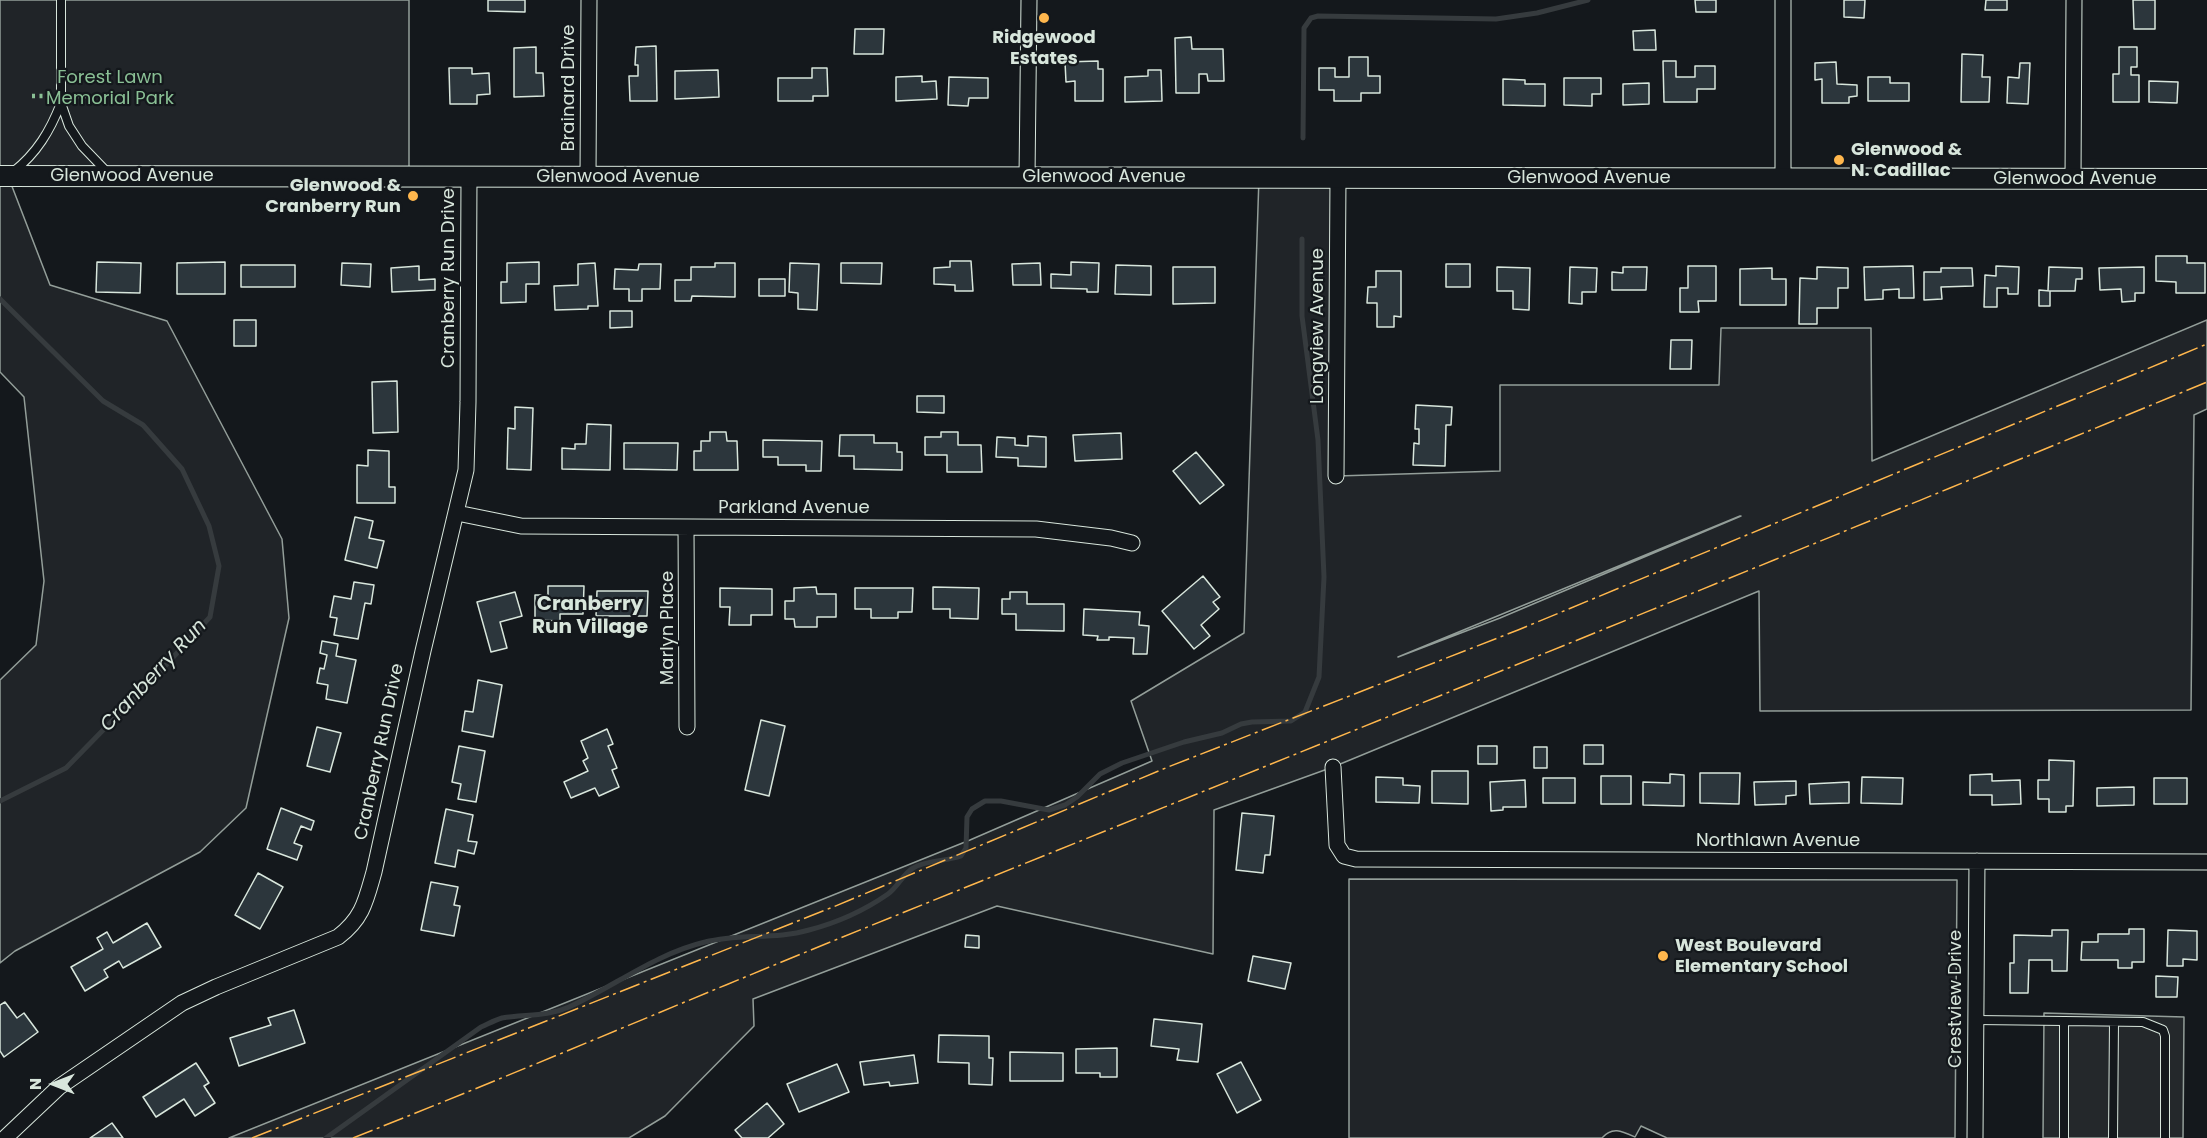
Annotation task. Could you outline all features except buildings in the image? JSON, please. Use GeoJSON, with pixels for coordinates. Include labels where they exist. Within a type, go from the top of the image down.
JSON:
{"type":"FeatureCollection","features":[{"type":"Feature","properties":{"kind":"street","name":"Brainard Drive"},"geometry":{"type":"LineString","coordinates":[[588,177],[589,0]]}},
{"type":"Feature","properties":{"kind":"street"},"geometry":{"type":"LineString","coordinates":[[1027,177],[1029,0]]}},
{"type":"Feature","properties":{"kind":"street"},"geometry":{"type":"LineString","coordinates":[[1783,0],[1783,178]]}},
{"type":"Feature","properties":{"kind":"street"},"geometry":{"type":"LineString","coordinates":[[2073,179],[2074,0]]}},
{"type":"Feature","properties":{"kind":"street","name":"Glenwood Avenue"},"geometry":{"type":"LineString","coordinates":[[4,176],[2207,179]]}},
{"type":"Feature","properties":{"kind":"street","name":"Cranberry Run Drive"},"geometry":{"type":"LineString","coordinates":[[5,1138],[59,1087],[182,1003],[338,937],[352,926],[365,904],[466,470],[469,177]]}},
{"type":"Feature","properties":{"kind":"street","name":"Longview Avenue"},"geometry":{"type":"LineString","coordinates":[[1336,476],[1338,177]]}},
{"type":"Feature","properties":{"kind":"street","name":"Parkland Avenue"},"geometry":{"type":"LineString","coordinates":[[457,513],[521,526],[1036,529],[1132,543]]}},
{"type":"Feature","properties":{"kind":"street","name":"Marlyn Place"},"geometry":{"type":"LineString","coordinates":[[687,528],[687,727]]}},
{"type":"Feature","properties":{"kind":"street","name":"Northlawn Avenue"},"geometry":{"type":"LineString","coordinates":[[1333,767],[1337,845],[1344,856],[1349,857],[1387,860],[2207,862]]}},
{"type":"Feature","properties":{"kind":"street","name":"Crestview Drive"},"geometry":{"type":"LineString","coordinates":[[1975,1138],[1977,861]]}},
{"type":"Feature","properties":{"kind":"lane"},"geometry":{"type":"LineString","coordinates":[[61,0],[61,103],[69,126],[110,176]]}},
{"type":"Feature","properties":{"kind":"lane"},"geometry":{"type":"LineString","coordinates":[[4,176],[26,162],[37,148],[51,128],[61,103]]}},
{"type":"Feature","properties":{"kind":"lane"},"geometry":{"type":"LineString","coordinates":[[1976,1020],[2144,1022],[2163,1030],[2165,1036],[2165,1138]]}},
{"type":"Feature","properties":{"kind":"lane"},"geometry":{"type":"LineString","coordinates":[[2064,1021],[2064,1138]]}},
{"type":"Feature","properties":{"kind":"lane"},"geometry":{"type":"LineString","coordinates":[[2113,1138],[2114,1022]]}},
{"type":"Feature","properties":{"kind":"green space","name":"Forest Lawn Memorial Park"},"geometry":{"type":"Polygon","coordinates":[[[0,0],[409,0],[409,177],[8,176],[50,285],[167,321],[282,539],[289,618],[246,808],[200,852],[15,951],[0,963],[0,680],[36,645],[44,581],[24,397],[0,372],[0,0]]]}},
{"type":"Feature","properties":{"kind":"green space"},"geometry":{"type":"Polygon","coordinates":[[[1259,177],[1338,177],[1337,476],[1500,471],[1500,385],[1719,385],[1721,328],[1871,328],[1872,461],[2207,320],[2207,409],[2194,415],[2191,710],[1760,711],[1759,591],[1333,767],[1214,810],[1213,954],[997,906],[753,999],[754,1026],[665,1116],[629,1138],[229,1138],[970,840],[1152,761],[1131,701],[1244,633],[1259,177]],[[1741,516],[1398,657],[1500,618],[1741,516]]]}},
{"type":"Feature","properties":{"kind":"green space","name":"West Boulevard Elementary School"},"geometry":{"type":"Polygon","coordinates":[[[1349,879],[1957,880],[1955,1138],[1667,1138],[1641,1126],[1635,1137],[1613,1131],[1602,1138],[1349,1138],[1349,879]]]}},
{"type":"Feature","properties":{"kind":"shaded area"},"geometry":{"type":"Polygon","coordinates":[[[2044,1013],[2184,1017],[2183,1138],[2043,1138],[2044,1013]]]}},
{"type":"Feature","properties":{"kind":"waterway"},"geometry":{"type":"LineString","coordinates":[[1303,138],[1304,28],[1311,18],[1318,16],[1496,19],[1537,13],[1588,0]]}},
{"type":"Feature","properties":{"kind":"waterway"},"geometry":{"type":"LineString","coordinates":[[326,1138],[481,1027],[494,1021],[502,1018],[544,1014],[569,1007],[652,962],[687,947],[718,939],[796,933],[830,924],[860,911],[888,894],[912,868],[961,856],[966,848],[967,817],[972,809],[985,801],[1001,801],[1049,810],[1065,805],[1077,797],[1100,774],[1122,763],[1184,742],[1222,733],[1241,724],[1291,721],[1305,712],[1319,677],[1324,577],[1318,440],[1302,316],[1302,239]]}},
{"type":"Feature","properties":{"kind":"waterway","name":"Cranberry Run"},"geometry":{"type":"LineString","coordinates":[[0,299],[103,401],[143,425],[182,469],[209,526],[219,566],[210,617],[155,677],[66,768],[0,801]]}},
{"type":"Feature","properties":{"kind":"hedge"},"geometry":{"type":"LineString","coordinates":[[32,96],[51,96]]}},
{"type":"Feature","properties":{"kind":"hedge"},"geometry":{"type":"LineString","coordinates":[[68,96],[86,96]]}},
{"type":"Feature","properties":{"kind":"power"},"geometry":{"type":"LineString","coordinates":[[252,1138],[833,907],[1168,767],[1518,630],[2207,344]]}},
{"type":"Feature","properties":{"kind":"power"},"geometry":{"type":"LineString","coordinates":[[353,1138],[2207,382]]}},
{"type":"Feature","properties":{"kind":"place","name":"Ridgewood Estates"},"geometry":{"type":"Point","coordinates":[1044,18]}},
{"type":"Feature","properties":{"kind":"place","name":"Glenwood & N. Cadillac"},"geometry":{"type":"Point","coordinates":[1839,160]}},
{"type":"Feature","properties":{"kind":"place","name":"Glenwood & Cranberry Run"},"geometry":{"type":"Point","coordinates":[413,196]}},
{"type":"Feature","properties":{"kind":"place","name":"West Boulevard Elementary School"},"geometry":{"type":"Point","coordinates":[1663,956]}},
{"type":"Feature","properties":{"kind":"district","name":"Cranberry Run Village"},"geometry":{"type":"Point","coordinates":[590,616]}}]}
